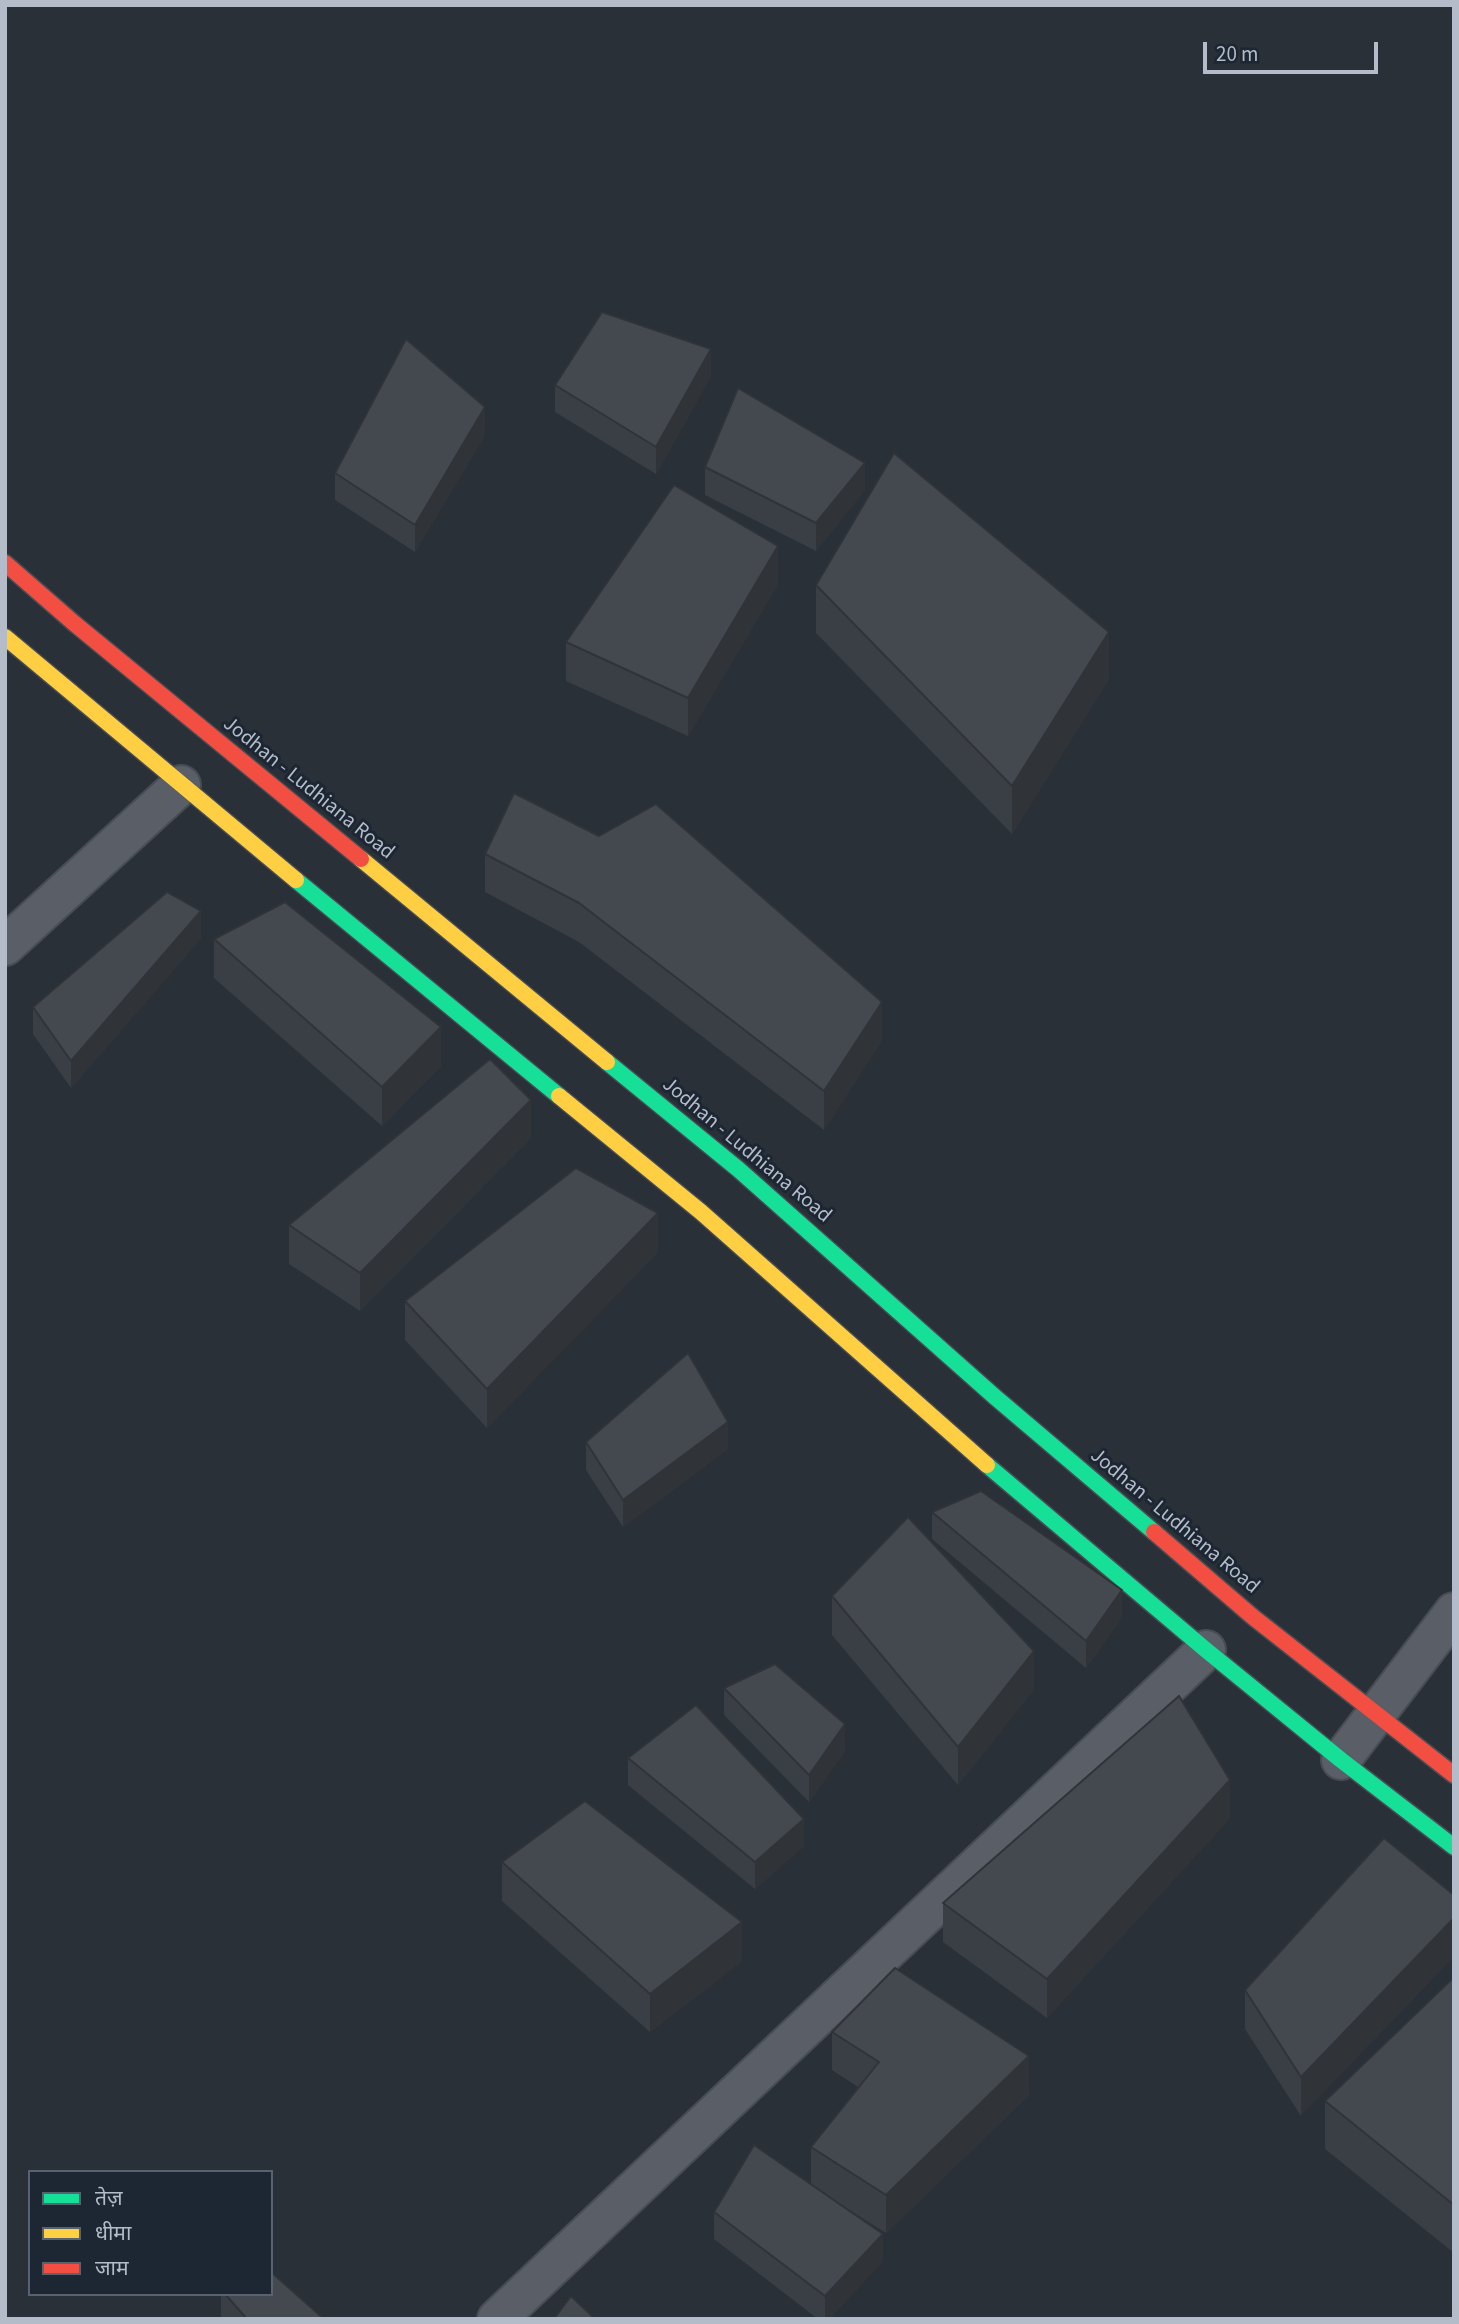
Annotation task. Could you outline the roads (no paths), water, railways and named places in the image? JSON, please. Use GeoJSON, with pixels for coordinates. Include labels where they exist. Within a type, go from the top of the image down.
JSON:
{"type":"FeatureCollection","features":[{"type":"Feature","properties":{"kind":"street","name":"Jodhan - Ludhiana Road"},"geometry":{"type":"LineString","coordinates":[[5,564],[75,625],[738,1169],[1005,1406],[1254,1617],[1454,1775]]}},
{"type":"Feature","properties":{"kind":"street"},"geometry":{"type":"LineString","coordinates":[[5,637],[181,785],[702,1212],[957,1440],[1206,1650],[1341,1760],[1454,1847]]}},
{"type":"Feature","properties":{"kind":"street"},"geometry":{"type":"LineString","coordinates":[[5,946],[181,785]]}},
{"type":"Feature","properties":{"kind":"street"},"geometry":{"type":"LineString","coordinates":[[1341,1760],[1454,1612]]}},
{"type":"Feature","properties":{"kind":"street"},"geometry":{"type":"LineString","coordinates":[[496,2319],[1206,1650]]}}]}
